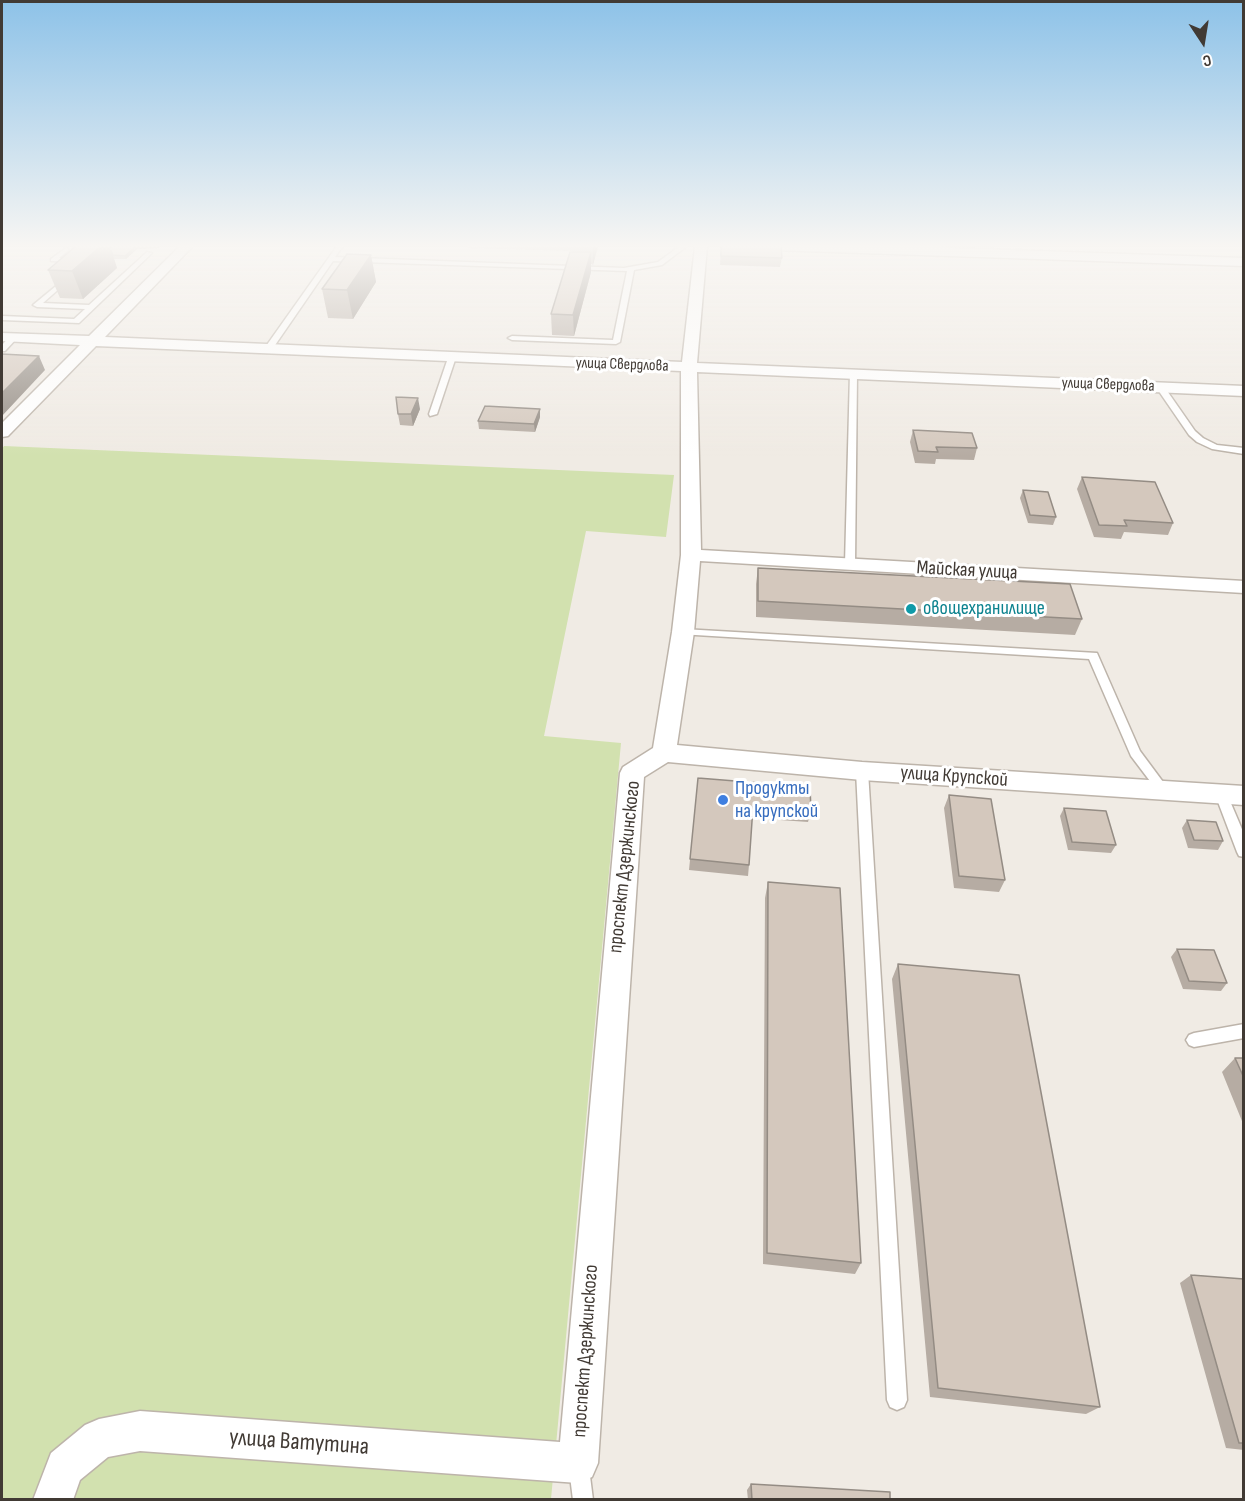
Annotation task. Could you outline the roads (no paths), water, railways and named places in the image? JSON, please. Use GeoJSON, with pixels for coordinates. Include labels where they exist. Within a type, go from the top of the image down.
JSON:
{"type":"FeatureCollection","features":[{"type":"Feature","properties":{"kind":"street"},"geometry":{"type":"LineString","coordinates":[[2,432],[117,316]]}},
{"type":"Feature","properties":{"kind":"street"},"geometry":{"type":"LineString","coordinates":[[664,753],[683,632],[691,555],[692,316]]}},
{"type":"Feature","properties":{"kind":"street","name":"улица Свердлова"},"geometry":{"type":"LineString","coordinates":[[8,337],[1244,391]]}},
{"type":"Feature","properties":{"kind":"street","name":"Майская улица"},"geometry":{"type":"LineString","coordinates":[[691,555],[1244,587]]}},
{"type":"Feature","properties":{"kind":"street","name":"улица Крупской"},"geometry":{"type":"LineString","coordinates":[[664,753],[862,771],[1232,795]]}},
{"type":"Feature","properties":{"kind":"street","name":"проспект Дзержинского"},"geometry":{"type":"LineString","coordinates":[[581,1482],[617,942],[632,773],[664,753]]}},
{"type":"Feature","properties":{"kind":"street","name":"улица Ватутина"},"geometry":{"type":"LineString","coordinates":[[53,1500],[65,1467],[99,1439],[140,1431],[581,1482]]}},
{"type":"Feature","properties":{"kind":"lane"},"geometry":{"type":"LineString","coordinates":[[2,318],[76,321],[81,316]]}},
{"type":"Feature","properties":{"kind":"lane"},"geometry":{"type":"LineString","coordinates":[[268,349],[291,316]]}},
{"type":"Feature","properties":{"kind":"lane"},"geometry":{"type":"LineString","coordinates":[[512,338],[616,342],[621,316]]}},
{"type":"Feature","properties":{"kind":"lane"},"geometry":{"type":"LineString","coordinates":[[2,349],[8,337]]}},
{"type":"Feature","properties":{"kind":"lane"},"geometry":{"type":"LineString","coordinates":[[433,414],[452,357]]}},
{"type":"Feature","properties":{"kind":"lane"},"geometry":{"type":"LineString","coordinates":[[850,564],[853,374]]}},
{"type":"Feature","properties":{"kind":"lane"},"geometry":{"type":"LineString","coordinates":[[1160,387],[1192,433],[1200,440],[1215,447],[1244,451]]}},
{"type":"Feature","properties":{"kind":"lane"},"geometry":{"type":"LineString","coordinates":[[683,632],[1094,656],[1135,753],[1164,790]]}},
{"type":"Feature","properties":{"kind":"lane"},"geometry":{"type":"LineString","coordinates":[[862,771],[897,1400]]}},
{"type":"Feature","properties":{"kind":"lane"},"geometry":{"type":"LineString","coordinates":[[1232,795],[1244,852]]}},
{"type":"Feature","properties":{"kind":"lane"},"geometry":{"type":"LineString","coordinates":[[1194,1040],[1244,1030]]}},
{"type":"Feature","properties":{"kind":"place","name":"овощехранилище"},"geometry":{"type":"Point","coordinates":[911,609]}},
{"type":"Feature","properties":{"kind":"place","name":"Продукты на крупской"},"geometry":{"type":"Point","coordinates":[723,800]}}]}
